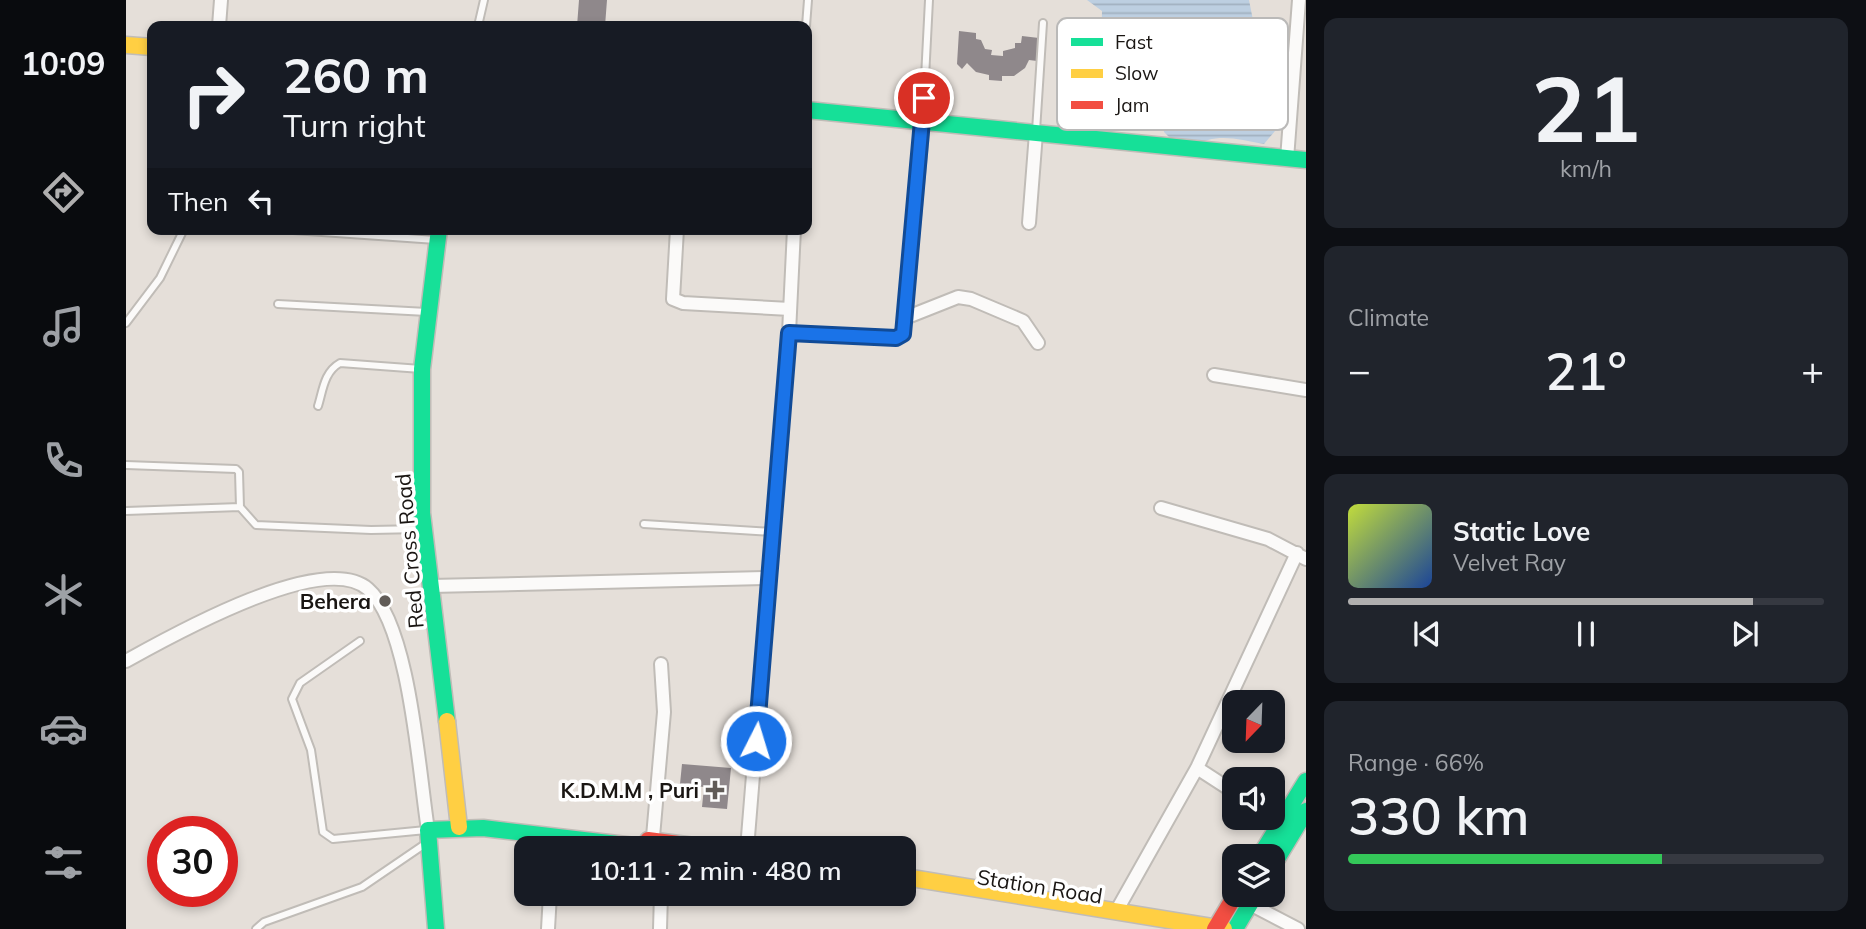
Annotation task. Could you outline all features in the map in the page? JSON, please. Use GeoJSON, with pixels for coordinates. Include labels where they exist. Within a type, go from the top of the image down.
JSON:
{"type":"FeatureCollection","features":[{"type":"Feature","properties":{"kind":"main road"},"geometry":{"type":"LineString","coordinates":[[126,45],[147,47]]}},
{"type":"Feature","properties":{"kind":"main road"},"geometry":{"type":"LineString","coordinates":[[812,111],[1036,133],[1153,148],[1306,160]]}},
{"type":"Feature","properties":{"kind":"main road","name":"Red Cross Road"},"geometry":{"type":"LineString","coordinates":[[439,235],[422,369],[424,529],[459,827]]}},
{"type":"Feature","properties":{"kind":"main road"},"geometry":{"type":"LineString","coordinates":[[1285,808],[1306,781]]}},
{"type":"Feature","properties":{"kind":"main road"},"geometry":{"type":"LineString","coordinates":[[1285,846],[1306,811]]}},
{"type":"Feature","properties":{"kind":"main road"},"geometry":{"type":"LineString","coordinates":[[436,929],[429,835],[459,827],[495,828],[518,825],[590,836]]}},
{"type":"Feature","properties":{"kind":"main road"},"geometry":{"type":"LineString","coordinates":[[495,828],[524,836]]}},
{"type":"Feature","properties":{"kind":"main road"},"geometry":{"type":"LineString","coordinates":[[916,879],[1117,910],[1218,929],[1230,907]]}},
{"type":"Feature","properties":{"kind":"main road","name":"Station Road"},"geometry":{"type":"LineString","coordinates":[[916,889],[1168,929]]}},
{"type":"Feature","properties":{"kind":"main road"},"geometry":{"type":"LineString","coordinates":[[1235,929],[1248,907]]}},
{"type":"Feature","properties":{"kind":"street"},"geometry":{"type":"LineString","coordinates":[[219,21],[221,0]]}},
{"type":"Feature","properties":{"kind":"street"},"geometry":{"type":"LineString","coordinates":[[1287,159],[1301,40],[1299,0]]}},
{"type":"Feature","properties":{"kind":"street"},"geometry":{"type":"LineString","coordinates":[[789,333],[896,338],[903,334],[923,122]]}},
{"type":"Feature","properties":{"kind":"street"},"geometry":{"type":"LineString","coordinates":[[1029,223],[1036,133]]}},
{"type":"Feature","properties":{"kind":"street"},"geometry":{"type":"LineString","coordinates":[[677,235],[673,299],[683,303],[790,309]]}},
{"type":"Feature","properties":{"kind":"street"},"geometry":{"type":"LineString","coordinates":[[748,836],[789,333],[794,235]]}},
{"type":"Feature","properties":{"kind":"street"},"geometry":{"type":"LineString","coordinates":[[905,318],[958,297],[971,299],[1023,321],[1038,343]]}},
{"type":"Feature","properties":{"kind":"street"},"geometry":{"type":"LineString","coordinates":[[1213,375],[1306,390]]}},
{"type":"Feature","properties":{"kind":"street"},"geometry":{"type":"LineString","coordinates":[[1117,910],[1197,768],[1301,556],[1268,540],[1161,508]]}},
{"type":"Feature","properties":{"kind":"street"},"geometry":{"type":"LineString","coordinates":[[431,586],[769,578]]}},
{"type":"Feature","properties":{"kind":"street"},"geometry":{"type":"LineString","coordinates":[[126,661],[232,606],[285,588],[323,579],[346,579],[367,588],[388,616],[403,663],[429,835]]}},
{"type":"Feature","properties":{"kind":"street"},"geometry":{"type":"LineString","coordinates":[[656,836],[664,712],[661,664]]}},
{"type":"Feature","properties":{"kind":"street"},"geometry":{"type":"LineString","coordinates":[[1197,768],[1222,784]]}},
{"type":"Feature","properties":{"kind":"street"},"geometry":{"type":"LineString","coordinates":[[548,929],[549,906]]}},
{"type":"Feature","properties":{"kind":"street"},"geometry":{"type":"LineString","coordinates":[[660,929],[661,906]]}},
{"type":"Feature","properties":{"kind":"street"},"geometry":{"type":"LineString","coordinates":[[1264,907],[1292,928]]}},
{"type":"Feature","properties":{"kind":"lane"},"geometry":{"type":"LineString","coordinates":[[479,21],[484,0]]}},
{"type":"Feature","properties":{"kind":"lane"},"geometry":{"type":"LineString","coordinates":[[806,21],[808,0]]}},
{"type":"Feature","properties":{"kind":"lane"},"geometry":{"type":"LineString","coordinates":[[923,122],[929,0]]}},
{"type":"Feature","properties":{"kind":"lane"},"geometry":{"type":"LineString","coordinates":[[1036,133],[1043,23]]}},
{"type":"Feature","properties":{"kind":"lane"},"geometry":{"type":"LineString","coordinates":[[126,323],[160,278],[181,235]]}},
{"type":"Feature","properties":{"kind":"lane"},"geometry":{"type":"LineString","coordinates":[[278,304],[429,312]]}},
{"type":"Feature","properties":{"kind":"lane"},"geometry":{"type":"LineString","coordinates":[[318,406],[325,379],[332,367],[340,363],[422,369]]}},
{"type":"Feature","properties":{"kind":"lane"},"geometry":{"type":"LineString","coordinates":[[126,465],[236,469],[239,472],[240,507],[250,521],[263,525],[424,529]]}},
{"type":"Feature","properties":{"kind":"lane"},"geometry":{"type":"LineString","coordinates":[[126,511],[240,507]]}},
{"type":"Feature","properties":{"kind":"lane"},"geometry":{"type":"LineString","coordinates":[[644,524],[773,532]]}},
{"type":"Feature","properties":{"kind":"lane"},"geometry":{"type":"LineString","coordinates":[[360,641],[300,683],[292,699],[311,750],[323,832],[333,839],[429,835]]}},
{"type":"Feature","properties":{"kind":"lane"},"geometry":{"type":"LineString","coordinates":[[256,929],[264,922],[362,887],[390,871],[429,835]]}},
{"type":"Feature","properties":{"kind":"water"},"geometry":{"type":"Polygon","coordinates":[[[1087,0],[1249,0],[1253,18],[1102,18],[1102,11],[1087,0]]]}},
{"type":"Feature","properties":{"kind":"water"},"geometry":{"type":"Polygon","coordinates":[[[1275,131],[1264,144],[1218,138],[1192,147],[1176,144],[1164,132],[1275,131]]]}},
{"type":"Feature","properties":{"kind":"building"},"geometry":{"type":"Polygon","coordinates":[[[579,0],[607,0],[605,21],[577,21],[579,0]]]}},
{"type":"Feature","properties":{"kind":"building"},"geometry":{"type":"Polygon","coordinates":[[[959,31],[976,33],[976,39],[981,40],[985,49],[992,50],[991,55],[1003,56],[1003,51],[1015,48],[1015,43],[1021,43],[1022,36],[1039,38],[1037,61],[1029,60],[1025,68],[1014,76],[1002,76],[1002,81],[989,80],[989,75],[976,72],[967,63],[962,69],[957,64],[959,31]]]}},
{"type":"Feature","properties":{"kind":"building"},"geometry":{"type":"Polygon","coordinates":[[[682,764],[731,768],[727,809],[702,807],[704,787],[680,784],[682,764]]]}},
{"type":"Feature","properties":{"kind":"traffic: fast"},"geometry":{"type":"LineString","coordinates":[[812,111],[1306,160]]}},
{"type":"Feature","properties":{"kind":"traffic: fast"},"geometry":{"type":"LineString","coordinates":[[438,235],[422,369],[422,513],[447,721]]}},
{"type":"Feature","properties":{"kind":"traffic: fast"},"geometry":{"type":"LineString","coordinates":[[1267,844],[1306,781]]}},
{"type":"Feature","properties":{"kind":"traffic: fast"},"geometry":{"type":"LineString","coordinates":[[1285,846],[1306,811]]}},
{"type":"Feature","properties":{"kind":"traffic: fast"},"geometry":{"type":"LineString","coordinates":[[436,929],[428,830],[483,828],[550,836]]}},
{"type":"Feature","properties":{"kind":"traffic: fast"},"geometry":{"type":"LineString","coordinates":[[1235,929],[1248,907]]}},
{"type":"Feature","properties":{"kind":"traffic: slow"},"geometry":{"type":"LineString","coordinates":[[126,45],[147,47]]}},
{"type":"Feature","properties":{"kind":"traffic: slow"},"geometry":{"type":"LineString","coordinates":[[447,721],[459,827]]}},
{"type":"Feature","properties":{"kind":"traffic: slow"},"geometry":{"type":"LineString","coordinates":[[916,879],[1224,929]]}},
{"type":"Feature","properties":{"kind":"traffic: jam"},"geometry":{"type":"LineString","coordinates":[[1215,929],[1228,907]]}},
{"type":"Feature","properties":{"kind":"place","name":"Behera"},"geometry":{"type":"Point","coordinates":[385,601]}},
{"type":"Feature","properties":{"kind":"place","name":"K.D.M.M , Puri"},"geometry":{"type":"Point","coordinates":[715,790]}},
{"type":"Feature","properties":{"kind":"route"},"geometry":{"type":"LineString","coordinates":[[756,741],[789,333],[896,338],[903,334],[924,98]]}}]}
